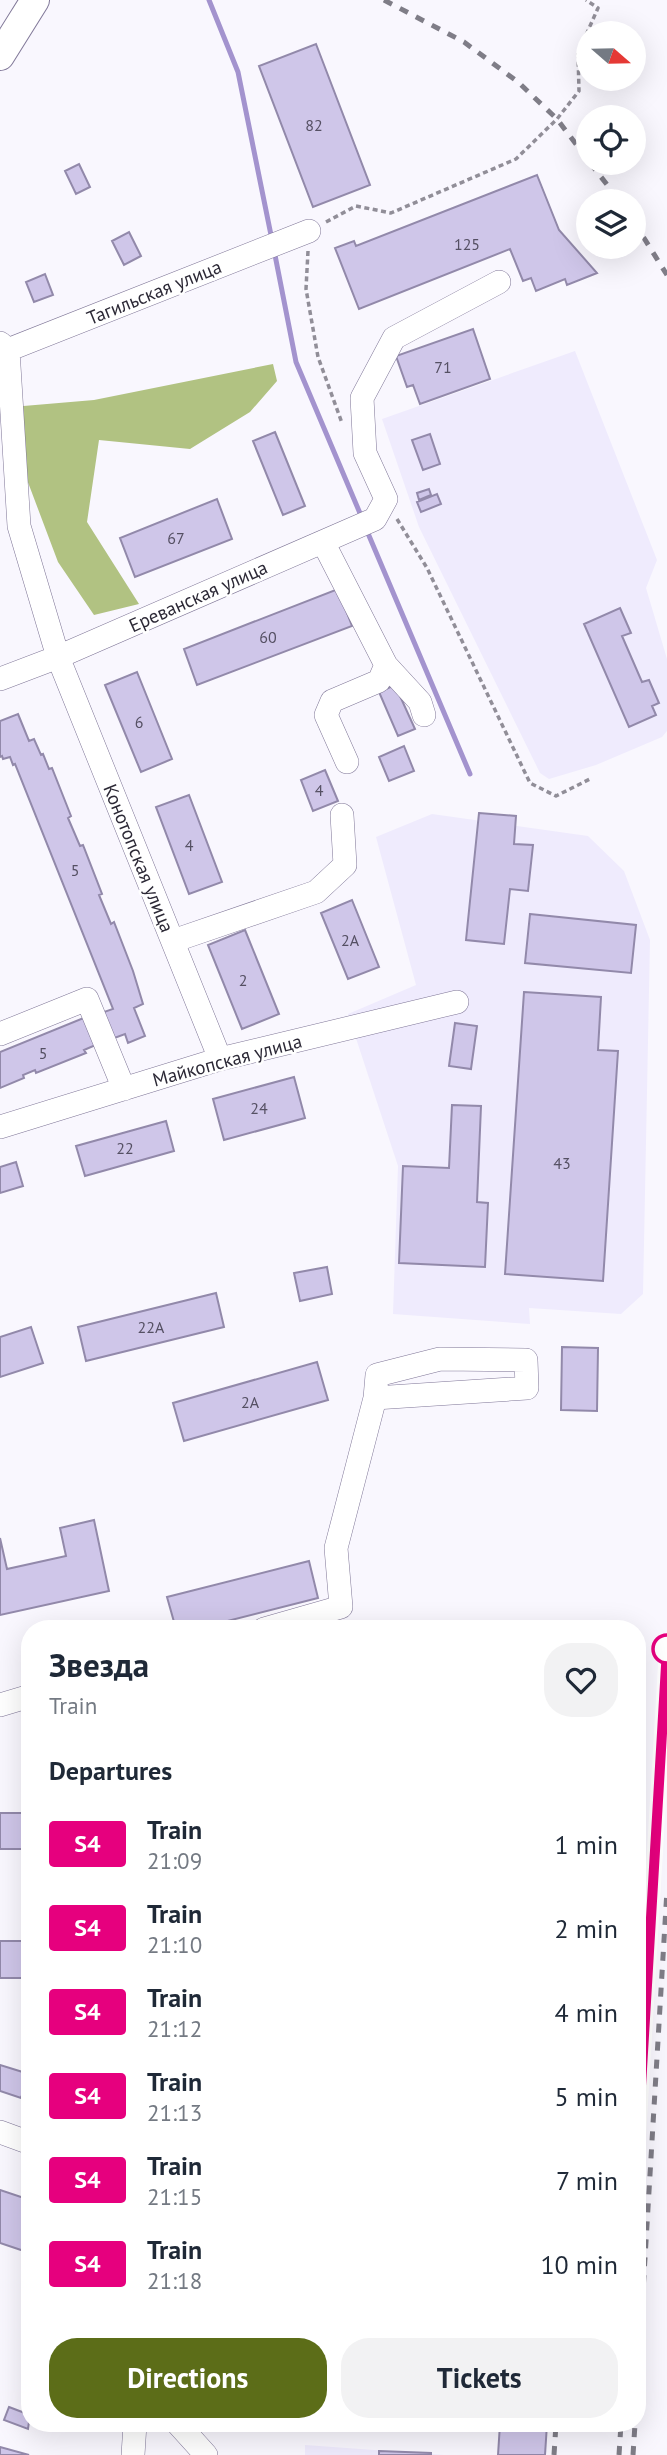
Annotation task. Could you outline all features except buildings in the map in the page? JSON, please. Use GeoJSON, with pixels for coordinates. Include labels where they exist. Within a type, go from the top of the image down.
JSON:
{"type":"FeatureCollection","features":[{"type":"Feature","properties":{"kind":"main road"},"geometry":{"type":"LineString","coordinates":[[0,56],[34,0]]}},
{"type":"Feature","properties":{"kind":"street","name":"Тагильская улица"},"geometry":{"type":"LineString","coordinates":[[3,349],[309,231]]}},
{"type":"Feature","properties":{"kind":"street"},"geometry":{"type":"LineString","coordinates":[[386,499],[365,453],[362,398],[394,338],[499,282]]}},
{"type":"Feature","properties":{"kind":"street","name":"Конотопская улица"},"geometry":{"type":"LineString","coordinates":[[3,349],[19,526],[58,657],[220,1059]]}},
{"type":"Feature","properties":{"kind":"street","name":"Ереванская улица"},"geometry":{"type":"LineString","coordinates":[[0,679],[58,657],[375,519],[386,499]]}},
{"type":"Feature","properties":{"kind":"street"},"geometry":{"type":"LineString","coordinates":[[323,541],[386,665],[420,702],[424,715]]}},
{"type":"Feature","properties":{"kind":"street"},"geometry":{"type":"LineString","coordinates":[[347,762],[326,715],[332,701],[379,681],[386,665]]}},
{"type":"Feature","properties":{"kind":"street"},"geometry":{"type":"LineString","coordinates":[[173,941],[316,892],[345,865],[342,815]]}},
{"type":"Feature","properties":{"kind":"street"},"geometry":{"type":"LineString","coordinates":[[0,1034],[87,999],[124,1089]]}},
{"type":"Feature","properties":{"kind":"street","name":"Майкопская улица"},"geometry":{"type":"LineString","coordinates":[[0,1127],[220,1059],[457,1002]]}},
{"type":"Feature","properties":{"kind":"street"},"geometry":{"type":"LineString","coordinates":[[296,1620],[341,1607],[336,1548],[375,1398],[377,1375],[440,1359],[526,1360],[527,1388],[375,1398]]}},
{"type":"Feature","properties":{"kind":"street"},"geometry":{"type":"LineString","coordinates":[[0,1705],[21,1699]]}},
{"type":"Feature","properties":{"kind":"street"},"geometry":{"type":"LineString","coordinates":[[0,2132],[21,2140]]}},
{"type":"Feature","properties":{"kind":"street"},"geometry":{"type":"LineString","coordinates":[[133,2455],[134,2432]]}},
{"type":"Feature","properties":{"kind":"street"},"geometry":{"type":"LineString","coordinates":[[185,2432],[206,2455]]}},
{"type":"Feature","properties":{"kind":"path"},"geometry":{"type":"LineString","coordinates":[[365,453],[349,441],[318,357],[306,289],[309,231],[356,206],[391,213],[516,159],[557,119],[579,91],[578,53],[598,8],[586,0]]}},
{"type":"Feature","properties":{"kind":"path"},"geometry":{"type":"LineString","coordinates":[[386,499],[427,568],[530,783],[556,796],[592,778]]}},
{"type":"Feature","properties":{"kind":"shaded area"},"geometry":{"type":"Polygon","coordinates":[[[575,351],[657,560],[646,588],[667,659],[667,731],[662,737],[596,765],[549,779],[540,773],[419,527],[382,419],[575,351]]]}},
{"type":"Feature","properties":{"kind":"shaded area"},"geometry":{"type":"Polygon","coordinates":[[[432,814],[588,836],[624,871],[650,940],[643,1294],[621,1314],[529,1308],[530,1324],[393,1314],[398,1166],[348,1014],[416,985],[376,837],[432,814]]]}},
{"type":"Feature","properties":{"kind":"shaded area"},"geometry":{"type":"Polygon","coordinates":[[[305,2445],[444,2455],[305,2455],[305,2445]]]}},
{"type":"Feature","properties":{"kind":"green space"},"geometry":{"type":"Polygon","coordinates":[[[273,364],[277,381],[250,412],[190,449],[99,440],[87,522],[139,604],[94,615],[58,562],[0,408],[94,400],[273,364]]]}},
{"type":"Feature","properties":{"kind":"waterway"},"geometry":{"type":"LineString","coordinates":[[209,0],[238,72],[272,240]]}},
{"type":"Feature","properties":{"kind":"waterway"},"geometry":{"type":"LineString","coordinates":[[274,250],[296,362],[362,518]]}},
{"type":"Feature","properties":{"kind":"waterway"},"geometry":{"type":"LineString","coordinates":[[367,531],[470,774]]}},
{"type":"Feature","properties":{"kind":"railway"},"geometry":{"type":"LineString","coordinates":[[384,0],[464,42],[518,82],[557,119],[576,144]]}},
{"type":"Feature","properties":{"kind":"railway"},"geometry":{"type":"LineString","coordinates":[[599,175],[611,189]]}},
{"type":"Feature","properties":{"kind":"railway"},"geometry":{"type":"LineString","coordinates":[[646,241],[667,275]]}},
{"type":"Feature","properties":{"kind":"railway"},"geometry":{"type":"LineString","coordinates":[[646,2000],[667,1648]]}},
{"type":"Feature","properties":{"kind":"railway"},"geometry":{"type":"LineString","coordinates":[[646,2241],[667,1890]]}},
{"type":"Feature","properties":{"kind":"railway"},"geometry":{"type":"LineString","coordinates":[[554,2455],[555,2432]]}},
{"type":"Feature","properties":{"kind":"railway"},"geometry":{"type":"LineString","coordinates":[[619,2455],[620,2432]]}},
{"type":"Feature","properties":{"kind":"railway"},"geometry":{"type":"LineString","coordinates":[[633,2455],[634,2432]]}},
{"type":"Feature","properties":{"kind":"train","name":"S4"},"geometry":{"type":"LineString","coordinates":[[646,2002],[667,1649]]}}]}
